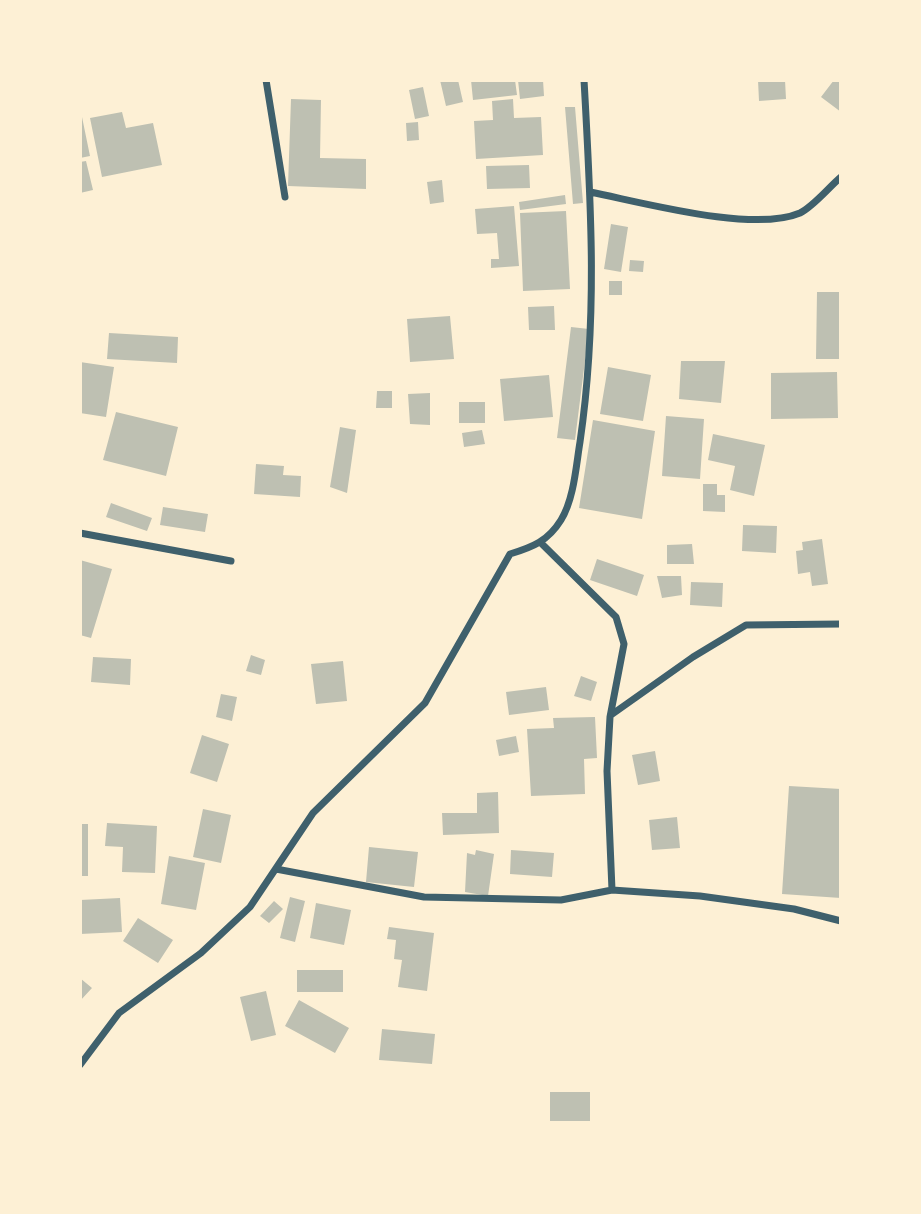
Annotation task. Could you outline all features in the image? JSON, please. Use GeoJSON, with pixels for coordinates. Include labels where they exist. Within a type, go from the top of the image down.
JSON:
{"type":"FeatureCollection","features":[{"type":"Feature","properties":{"kind":"street"},"geometry":{"type":"LineString","coordinates":[[266,80],[285,197]]}},
{"type":"Feature","properties":{"kind":"street"},"geometry":{"type":"LineString","coordinates":[[80,1065],[119,1013],[201,953],[250,907],[313,813],[425,704],[510,554],[541,544],[562,518],[576,469],[590,373],[593,316],[584,80]]}},
{"type":"Feature","properties":{"kind":"street"},"geometry":{"type":"LineString","coordinates":[[590,192],[715,216],[766,218],[800,213],[841,177]]}},
{"type":"Feature","properties":{"kind":"street"},"geometry":{"type":"LineString","coordinates":[[80,533],[231,561]]}},
{"type":"Feature","properties":{"kind":"street"},"geometry":{"type":"LineString","coordinates":[[541,544],[616,617],[624,644],[611,715],[607,771],[612,890]]}},
{"type":"Feature","properties":{"kind":"street"},"geometry":{"type":"LineString","coordinates":[[611,715],[693,657],[746,625],[841,624]]}},
{"type":"Feature","properties":{"kind":"street"},"geometry":{"type":"LineString","coordinates":[[276,869],[424,897],[561,900],[612,890],[713,898],[794,909],[841,920]]}},
{"type":"Feature","properties":{"kind":"building"},"geometry":{"type":"Polygon","coordinates":[[[440,80],[458,80],[463,102],[446,106],[440,80]]]}},
{"type":"Feature","properties":{"kind":"building"},"geometry":{"type":"Polygon","coordinates":[[[471,80],[515,80],[517,95],[473,100],[471,80]]]}},
{"type":"Feature","properties":{"kind":"building"},"geometry":{"type":"Polygon","coordinates":[[[518,80],[543,80],[544,96],[520,99],[518,80]]]}},
{"type":"Feature","properties":{"kind":"building"},"geometry":{"type":"Polygon","coordinates":[[[758,80],[785,80],[786,99],[759,101],[758,80]]]}},
{"type":"Feature","properties":{"kind":"building"},"geometry":{"type":"Polygon","coordinates":[[[834,80],[841,80],[841,112],[821,97],[834,80]]]}},
{"type":"Feature","properties":{"kind":"building"},"geometry":{"type":"Polygon","coordinates":[[[423,87],[429,116],[415,119],[409,90],[423,87]]]}},
{"type":"Feature","properties":{"kind":"building"},"geometry":{"type":"Polygon","coordinates":[[[291,99],[321,100],[320,158],[366,159],[366,189],[288,186],[291,99]]]}},
{"type":"Feature","properties":{"kind":"building"},"geometry":{"type":"Polygon","coordinates":[[[513,99],[514,118],[541,117],[543,155],[476,159],[474,121],[493,120],[492,101],[513,99]]]}},
{"type":"Feature","properties":{"kind":"building"},"geometry":{"type":"Polygon","coordinates":[[[565,107],[575,107],[583,203],[573,204],[565,107]]]}},
{"type":"Feature","properties":{"kind":"building"},"geometry":{"type":"Polygon","coordinates":[[[122,112],[126,128],[153,123],[162,165],[102,177],[90,118],[122,112]]]}},
{"type":"Feature","properties":{"kind":"building"},"geometry":{"type":"Polygon","coordinates":[[[82,117],[90,156],[80,158],[80,118],[82,117]]]}},
{"type":"Feature","properties":{"kind":"building"},"geometry":{"type":"Polygon","coordinates":[[[418,122],[419,140],[407,141],[406,123],[418,122]]]}},
{"type":"Feature","properties":{"kind":"building"},"geometry":{"type":"Polygon","coordinates":[[[86,161],[93,190],[80,193],[80,162],[86,161]]]}},
{"type":"Feature","properties":{"kind":"building"},"geometry":{"type":"Polygon","coordinates":[[[529,165],[530,188],[487,189],[486,166],[529,165]]]}},
{"type":"Feature","properties":{"kind":"building"},"geometry":{"type":"Polygon","coordinates":[[[442,180],[444,202],[430,204],[427,182],[442,180]]]}},
{"type":"Feature","properties":{"kind":"building"},"geometry":{"type":"Polygon","coordinates":[[[565,195],[566,204],[520,210],[519,202],[565,195]]]}},
{"type":"Feature","properties":{"kind":"building"},"geometry":{"type":"Polygon","coordinates":[[[514,206],[519,266],[491,268],[491,259],[499,259],[497,233],[477,234],[475,209],[514,206]]]}},
{"type":"Feature","properties":{"kind":"building"},"geometry":{"type":"Polygon","coordinates":[[[566,211],[570,289],[523,291],[520,213],[566,211]]]}},
{"type":"Feature","properties":{"kind":"building"},"geometry":{"type":"Polygon","coordinates":[[[611,224],[628,227],[621,272],[604,269],[611,224]]]}},
{"type":"Feature","properties":{"kind":"building"},"geometry":{"type":"Polygon","coordinates":[[[630,260],[644,261],[643,272],[629,271],[630,260]]]}},
{"type":"Feature","properties":{"kind":"building"},"geometry":{"type":"Polygon","coordinates":[[[609,281],[622,281],[622,295],[609,295],[609,281]]]}},
{"type":"Feature","properties":{"kind":"building"},"geometry":{"type":"Polygon","coordinates":[[[817,292],[841,292],[841,359],[816,359],[817,292]]]}},
{"type":"Feature","properties":{"kind":"building"},"geometry":{"type":"Polygon","coordinates":[[[554,306],[555,330],[529,330],[528,307],[554,306]]]}},
{"type":"Feature","properties":{"kind":"building"},"geometry":{"type":"Polygon","coordinates":[[[450,316],[454,359],[410,362],[407,319],[450,316]]]}},
{"type":"Feature","properties":{"kind":"building"},"geometry":{"type":"Polygon","coordinates":[[[571,327],[589,329],[575,440],[557,438],[571,327]]]}},
{"type":"Feature","properties":{"kind":"building"},"geometry":{"type":"Polygon","coordinates":[[[109,333],[178,337],[177,363],[107,359],[109,333]]]}},
{"type":"Feature","properties":{"kind":"building"},"geometry":{"type":"Polygon","coordinates":[[[681,361],[725,361],[721,403],[679,399],[681,361]]]}},
{"type":"Feature","properties":{"kind":"building"},"geometry":{"type":"Polygon","coordinates":[[[80,362],[114,367],[106,417],[80,413],[80,362]]]}},
{"type":"Feature","properties":{"kind":"building"},"geometry":{"type":"Polygon","coordinates":[[[608,367],[651,375],[643,421],[600,414],[608,367]]]}},
{"type":"Feature","properties":{"kind":"building"},"geometry":{"type":"Polygon","coordinates":[[[837,372],[838,418],[771,419],[771,373],[837,372]]]}},
{"type":"Feature","properties":{"kind":"building"},"geometry":{"type":"Polygon","coordinates":[[[549,375],[553,417],[504,421],[500,379],[549,375]]]}},
{"type":"Feature","properties":{"kind":"building"},"geometry":{"type":"Polygon","coordinates":[[[377,391],[392,391],[392,408],[376,408],[377,391]]]}},
{"type":"Feature","properties":{"kind":"building"},"geometry":{"type":"Polygon","coordinates":[[[430,393],[430,425],[410,424],[408,394],[430,393]]]}},
{"type":"Feature","properties":{"kind":"building"},"geometry":{"type":"Polygon","coordinates":[[[459,402],[485,402],[485,423],[459,423],[459,402]]]}},
{"type":"Feature","properties":{"kind":"building"},"geometry":{"type":"Polygon","coordinates":[[[116,412],[178,427],[166,476],[103,460],[116,412]]]}},
{"type":"Feature","properties":{"kind":"building"},"geometry":{"type":"Polygon","coordinates":[[[666,416],[704,419],[700,479],[662,476],[666,416]]]}},
{"type":"Feature","properties":{"kind":"building"},"geometry":{"type":"Polygon","coordinates":[[[593,420],[655,431],[642,519],[579,508],[593,420]]]}},
{"type":"Feature","properties":{"kind":"building"},"geometry":{"type":"Polygon","coordinates":[[[340,427],[356,430],[347,493],[330,487],[340,427]]]}},
{"type":"Feature","properties":{"kind":"building"},"geometry":{"type":"Polygon","coordinates":[[[482,430],[485,444],[464,447],[462,433],[482,430]]]}},
{"type":"Feature","properties":{"kind":"building"},"geometry":{"type":"Polygon","coordinates":[[[713,434],[765,445],[754,496],[730,490],[735,466],[708,460],[713,434]]]}},
{"type":"Feature","properties":{"kind":"building"},"geometry":{"type":"Polygon","coordinates":[[[256,464],[284,466],[283,475],[301,476],[300,497],[254,494],[256,464]]]}},
{"type":"Feature","properties":{"kind":"building"},"geometry":{"type":"Polygon","coordinates":[[[703,484],[717,484],[717,495],[725,495],[725,512],[703,511],[703,484]]]}},
{"type":"Feature","properties":{"kind":"building"},"geometry":{"type":"Polygon","coordinates":[[[111,503],[152,518],[147,531],[106,517],[111,503]]]}},
{"type":"Feature","properties":{"kind":"building"},"geometry":{"type":"Polygon","coordinates":[[[163,507],[208,514],[205,532],[160,525],[163,507]]]}},
{"type":"Feature","properties":{"kind":"building"},"geometry":{"type":"Polygon","coordinates":[[[743,525],[777,526],[776,553],[742,551],[743,525]]]}},
{"type":"Feature","properties":{"kind":"building"},"geometry":{"type":"Polygon","coordinates":[[[822,539],[828,584],[812,586],[810,572],[798,574],[796,551],[803,550],[802,542],[822,539]]]}},
{"type":"Feature","properties":{"kind":"building"},"geometry":{"type":"Polygon","coordinates":[[[692,544],[694,564],[667,564],[667,545],[692,544]]]}},
{"type":"Feature","properties":{"kind":"building"},"geometry":{"type":"Polygon","coordinates":[[[597,559],[644,575],[637,596],[590,580],[597,559]]]}},
{"type":"Feature","properties":{"kind":"building"},"geometry":{"type":"Polygon","coordinates":[[[80,560],[112,569],[91,638],[80,635],[80,560]]]}},
{"type":"Feature","properties":{"kind":"building"},"geometry":{"type":"Polygon","coordinates":[[[657,576],[681,576],[682,595],[662,598],[657,576]]]}},
{"type":"Feature","properties":{"kind":"building"},"geometry":{"type":"Polygon","coordinates":[[[691,582],[723,583],[722,607],[690,605],[691,582]]]}},
{"type":"Feature","properties":{"kind":"building"},"geometry":{"type":"Polygon","coordinates":[[[251,655],[265,660],[261,675],[246,671],[251,655]]]}},
{"type":"Feature","properties":{"kind":"building"},"geometry":{"type":"Polygon","coordinates":[[[93,657],[131,659],[130,685],[91,682],[93,657]]]}},
{"type":"Feature","properties":{"kind":"building"},"geometry":{"type":"Polygon","coordinates":[[[343,661],[347,701],[316,704],[311,664],[343,661]]]}},
{"type":"Feature","properties":{"kind":"building"},"geometry":{"type":"Polygon","coordinates":[[[581,676],[597,682],[591,701],[574,696],[581,676]]]}},
{"type":"Feature","properties":{"kind":"building"},"geometry":{"type":"Polygon","coordinates":[[[546,687],[549,710],[509,715],[506,692],[546,687]]]}},
{"type":"Feature","properties":{"kind":"building"},"geometry":{"type":"Polygon","coordinates":[[[221,694],[237,697],[232,721],[216,717],[221,694]]]}},
{"type":"Feature","properties":{"kind":"building"},"geometry":{"type":"Polygon","coordinates":[[[595,717],[597,758],[584,759],[585,794],[531,796],[527,729],[554,728],[553,718],[595,717]]]}},
{"type":"Feature","properties":{"kind":"building"},"geometry":{"type":"Polygon","coordinates":[[[202,735],[229,744],[217,782],[190,773],[202,735]]]}},
{"type":"Feature","properties":{"kind":"building"},"geometry":{"type":"Polygon","coordinates":[[[516,736],[519,752],[499,756],[496,740],[516,736]]]}},
{"type":"Feature","properties":{"kind":"building"},"geometry":{"type":"Polygon","coordinates":[[[655,751],[660,781],[638,785],[632,755],[655,751]]]}},
{"type":"Feature","properties":{"kind":"building"},"geometry":{"type":"Polygon","coordinates":[[[789,786],[841,789],[841,898],[782,894],[789,786]]]}},
{"type":"Feature","properties":{"kind":"building"},"geometry":{"type":"Polygon","coordinates":[[[498,792],[499,833],[443,835],[442,813],[477,813],[477,793],[498,792]]]}},
{"type":"Feature","properties":{"kind":"building"},"geometry":{"type":"Polygon","coordinates":[[[203,809],[231,815],[221,863],[193,857],[203,809]]]}},
{"type":"Feature","properties":{"kind":"building"},"geometry":{"type":"Polygon","coordinates":[[[677,817],[680,848],[652,850],[649,820],[677,817]]]}},
{"type":"Feature","properties":{"kind":"building"},"geometry":{"type":"Polygon","coordinates":[[[107,823],[157,826],[155,873],[122,872],[123,847],[105,846],[107,823]]]}},
{"type":"Feature","properties":{"kind":"building"},"geometry":{"type":"Polygon","coordinates":[[[80,824],[88,824],[88,876],[80,876],[80,824]]]}},
{"type":"Feature","properties":{"kind":"building"},"geometry":{"type":"Polygon","coordinates":[[[369,847],[418,852],[414,887],[366,882],[369,847]]]}},
{"type":"Feature","properties":{"kind":"building"},"geometry":{"type":"Polygon","coordinates":[[[476,850],[494,854],[488,896],[465,892],[467,853],[475,855],[476,850]]]}},
{"type":"Feature","properties":{"kind":"building"},"geometry":{"type":"Polygon","coordinates":[[[511,850],[554,853],[552,877],[510,874],[511,850]]]}},
{"type":"Feature","properties":{"kind":"building"},"geometry":{"type":"Polygon","coordinates":[[[169,856],[205,863],[196,910],[161,904],[169,856]]]}},
{"type":"Feature","properties":{"kind":"building"},"geometry":{"type":"Polygon","coordinates":[[[290,897],[305,901],[295,942],[280,938],[290,897]]]}},
{"type":"Feature","properties":{"kind":"building"},"geometry":{"type":"Polygon","coordinates":[[[120,898],[122,932],[80,934],[80,900],[120,898]]]}},
{"type":"Feature","properties":{"kind":"building"},"geometry":{"type":"Polygon","coordinates":[[[274,901],[283,909],[269,923],[260,916],[274,901]]]}},
{"type":"Feature","properties":{"kind":"building"},"geometry":{"type":"Polygon","coordinates":[[[316,903],[351,910],[344,945],[310,938],[316,903]]]}},
{"type":"Feature","properties":{"kind":"building"},"geometry":{"type":"Polygon","coordinates":[[[138,918],[173,940],[158,963],[123,941],[138,918]]]}},
{"type":"Feature","properties":{"kind":"building"},"geometry":{"type":"Polygon","coordinates":[[[389,927],[434,933],[427,991],[398,987],[402,960],[394,959],[396,940],[387,939],[389,927]]]}},
{"type":"Feature","properties":{"kind":"building"},"geometry":{"type":"Polygon","coordinates":[[[297,970],[343,970],[343,992],[297,992],[297,970]]]}},
{"type":"Feature","properties":{"kind":"building"},"geometry":{"type":"Polygon","coordinates":[[[80,978],[92,988],[80,1001],[80,978]]]}},
{"type":"Feature","properties":{"kind":"building"},"geometry":{"type":"Polygon","coordinates":[[[266,991],[276,1035],[251,1041],[240,997],[266,991]]]}},
{"type":"Feature","properties":{"kind":"building"},"geometry":{"type":"Polygon","coordinates":[[[299,1000],[349,1028],[335,1053],[285,1026],[299,1000]]]}},
{"type":"Feature","properties":{"kind":"building"},"geometry":{"type":"Polygon","coordinates":[[[382,1029],[435,1034],[432,1064],[379,1060],[382,1029]]]}},
{"type":"Feature","properties":{"kind":"building"},"geometry":{"type":"Polygon","coordinates":[[[550,1092],[590,1092],[590,1121],[550,1121],[550,1092]]]}}]}
